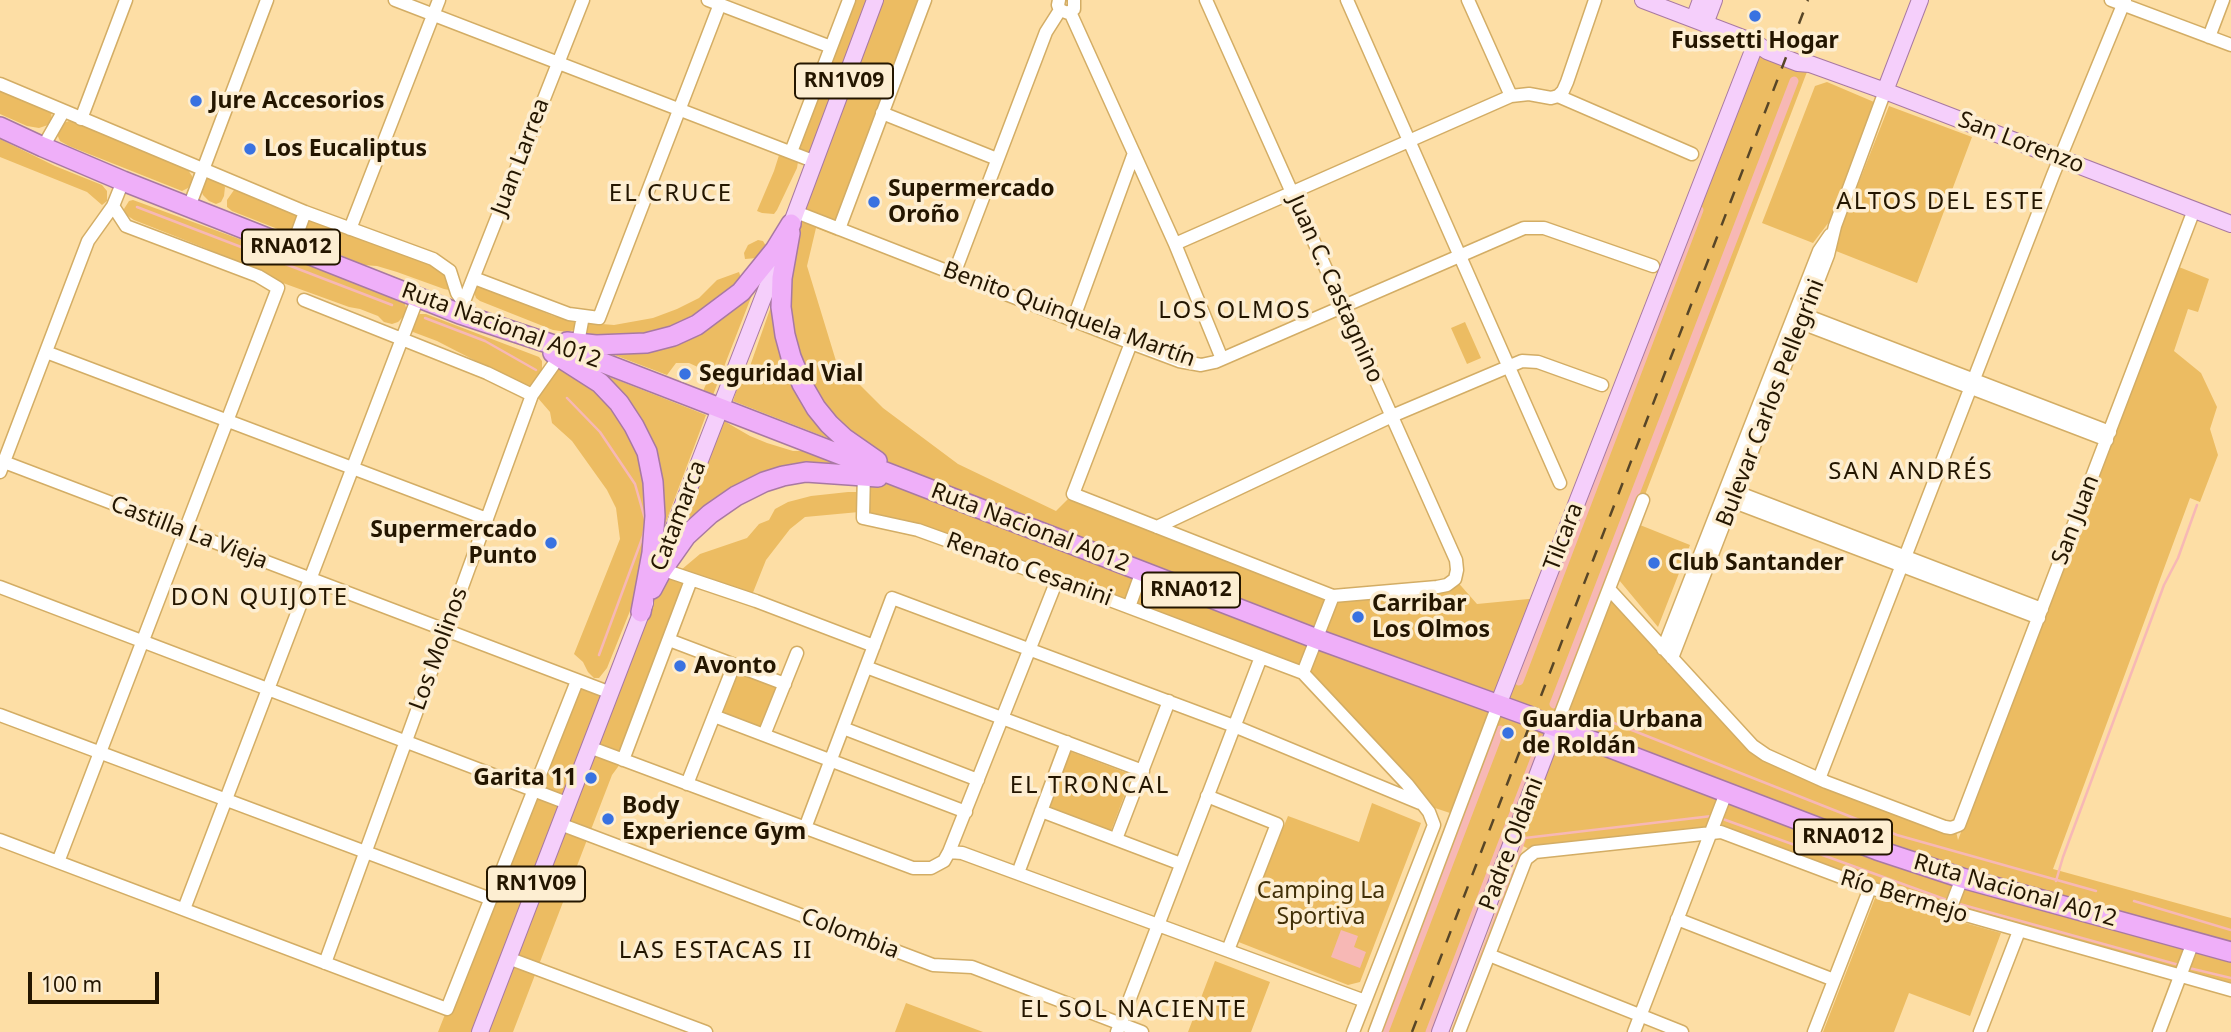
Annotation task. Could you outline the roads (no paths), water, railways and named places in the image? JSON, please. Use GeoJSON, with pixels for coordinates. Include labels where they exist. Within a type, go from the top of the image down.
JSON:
{"type":"FeatureCollection","features":[{"type":"Feature","properties":{"kind":"highway","name":"Ruta Nacional A012"},"geometry":{"type":"LineString","coordinates":[[0,127],[123,181],[418,297],[462,308],[528,337],[566,348],[1317,639],[1556,726],[1877,850],[1962,878],[2231,952]]}},
{"type":"Feature","properties":{"kind":"highway"},"geometry":{"type":"LineString","coordinates":[[566,348],[646,343],[673,336],[697,325],[741,292],[775,250],[794,218]]}},
{"type":"Feature","properties":{"kind":"highway"},"geometry":{"type":"LineString","coordinates":[[794,218],[782,278],[782,307],[790,357],[816,408],[864,464]]}},
{"type":"Feature","properties":{"kind":"highway"},"geometry":{"type":"LineString","coordinates":[[566,348],[619,403],[647,452],[653,482],[655,516],[652,553],[641,612]]}},
{"type":"Feature","properties":{"kind":"highway"},"geometry":{"type":"LineString","coordinates":[[641,612],[660,569],[686,536],[709,514],[736,496],[783,476],[864,464]]}},
{"type":"Feature","properties":{"kind":"main road","name":"Catamarca"},"geometry":{"type":"LineString","coordinates":[[660,569],[875,0]]}},
{"type":"Feature","properties":{"kind":"main road","name":"San Lorenzo"},"geometry":{"type":"LineString","coordinates":[[1643,0],[1756,43],[1770,43],[1787,55],[1800,55],[1810,64],[2231,223]]}},
{"type":"Feature","properties":{"kind":"main road"},"geometry":{"type":"LineString","coordinates":[[1700,22],[1701,0]]}},
{"type":"Feature","properties":{"kind":"main road"},"geometry":{"type":"LineString","coordinates":[[1700,22],[1714,0]]}},
{"type":"Feature","properties":{"kind":"main road","name":"Bulevar Carlos Pellegrini"},"geometry":{"type":"LineString","coordinates":[[1885,91],[1920,0]]}},
{"type":"Feature","properties":{"kind":"main road","name":"Tilcara"},"geometry":{"type":"LineString","coordinates":[[1498,705],[1756,43]]}},
{"type":"Feature","properties":{"kind":"main road","name":"RN1V09"},"geometry":{"type":"LineString","coordinates":[[480,1032],[641,612]]}},
{"type":"Feature","properties":{"kind":"main road","name":"Padre Oldani"},"geometry":{"type":"LineString","coordinates":[[1440,1032],[1556,726]]}},
{"type":"Feature","properties":{"kind":"street"},"geometry":{"type":"LineString","coordinates":[[81,119],[126,0]]}},
{"type":"Feature","properties":{"kind":"street"},"geometry":{"type":"LineString","coordinates":[[189,207],[267,0]]}},
{"type":"Feature","properties":{"kind":"street"},"geometry":{"type":"LineString","coordinates":[[395,0],[813,161]]}},
{"type":"Feature","properties":{"kind":"street"},"geometry":{"type":"LineString","coordinates":[[349,229],[439,0]]}},
{"type":"Feature","properties":{"kind":"street","name":"Juan Larrea"},"geometry":{"type":"LineString","coordinates":[[462,308],[583,0]]}},
{"type":"Feature","properties":{"kind":"street"},"geometry":{"type":"LineString","coordinates":[[791,152],[849,0]]}},
{"type":"Feature","properties":{"kind":"street"},"geometry":{"type":"LineString","coordinates":[[839,229],[925,0]]}},
{"type":"Feature","properties":{"kind":"street","name":"Juan C. Castagnino"},"geometry":{"type":"LineString","coordinates":[[1206,0],[1456,560],[1455,579],[1447,585],[1333,596]]}},
{"type":"Feature","properties":{"kind":"street"},"geometry":{"type":"LineString","coordinates":[[1346,0],[1560,483]]}},
{"type":"Feature","properties":{"kind":"street"},"geometry":{"type":"LineString","coordinates":[[1468,0],[1511,96]]}},
{"type":"Feature","properties":{"kind":"street"},"geometry":{"type":"LineString","coordinates":[[1175,244],[1511,96],[1558,96],[1567,82],[1595,0]]}},
{"type":"Feature","properties":{"kind":"street"},"geometry":{"type":"LineString","coordinates":[[2209,37],[2223,0]]}},
{"type":"Feature","properties":{"kind":"street"},"geometry":{"type":"LineString","coordinates":[[474,278],[569,314],[599,318],[679,109],[714,2],[831,47]]}},
{"type":"Feature","properties":{"kind":"street"},"geometry":{"type":"LineString","coordinates":[[1609,589],[1753,746],[1766,755],[1822,780],[2062,158],[2119,2],[2231,45]]}},
{"type":"Feature","properties":{"kind":"street"},"geometry":{"type":"LineString","coordinates":[[954,274],[1045,32],[1070,4],[1222,359]]}},
{"type":"Feature","properties":{"kind":"street"},"geometry":{"type":"LineString","coordinates":[[0,84],[305,212],[433,259],[450,271],[462,308]]}},
{"type":"Feature","properties":{"kind":"street","name":"Bulevar Carlos Pellegrini"},"geometry":{"type":"LineString","coordinates":[[1668,653],[1885,91]]}},
{"type":"Feature","properties":{"kind":"street"},"geometry":{"type":"LineString","coordinates":[[814,93],[836,102]]}},
{"type":"Feature","properties":{"kind":"street"},"geometry":{"type":"LineString","coordinates":[[1558,96],[1692,154]]}},
{"type":"Feature","properties":{"kind":"street"},"geometry":{"type":"LineString","coordinates":[[43,147],[63,112]]}},
{"type":"Feature","properties":{"kind":"street"},"geometry":{"type":"LineString","coordinates":[[882,113],[997,159]]}},
{"type":"Feature","properties":{"kind":"street"},"geometry":{"type":"LineString","coordinates":[[1073,320],[1135,153]]}},
{"type":"Feature","properties":{"kind":"street"},"geometry":{"type":"LineString","coordinates":[[2,467],[88,241],[113,206],[123,181]]}},
{"type":"Feature","properties":{"kind":"street"},"geometry":{"type":"LineString","coordinates":[[58,862],[278,288],[257,276],[126,226],[113,206]]}},
{"type":"Feature","properties":{"kind":"street","name":"San Juan"},"geometry":{"type":"LineString","coordinates":[[1822,780],[1945,827],[1955,827],[1962,820],[2194,210]]}},
{"type":"Feature","properties":{"kind":"street"},"geometry":{"type":"LineString","coordinates":[[292,248],[305,212]]}},
{"type":"Feature","properties":{"kind":"street","name":"Benito Quinquela Martín"},"geometry":{"type":"LineString","coordinates":[[794,218],[839,229],[1193,365],[1222,359],[1518,230],[1537,227],[1653,266]]}},
{"type":"Feature","properties":{"kind":"street"},"geometry":{"type":"LineString","coordinates":[[184,909],[418,297]]}},
{"type":"Feature","properties":{"kind":"street"},"geometry":{"type":"LineString","coordinates":[[304,300],[487,373],[532,395]]}},
{"type":"Feature","properties":{"kind":"street"},"geometry":{"type":"LineString","coordinates":[[566,348],[583,316]]}},
{"type":"Feature","properties":{"kind":"street"},"geometry":{"type":"LineString","coordinates":[[1799,317],[2108,436]]}},
{"type":"Feature","properties":{"kind":"street"},"geometry":{"type":"LineString","coordinates":[[1131,343],[1073,494],[1333,596],[1303,673]]}},
{"type":"Feature","properties":{"kind":"street","name":"Los Molinos"},"geometry":{"type":"LineString","coordinates":[[325,963],[532,395],[566,348]]}},
{"type":"Feature","properties":{"kind":"street"},"geometry":{"type":"LineString","coordinates":[[46,352],[487,519]]}},
{"type":"Feature","properties":{"kind":"street"},"geometry":{"type":"LineString","coordinates":[[1157,527],[1392,416],[1522,360],[1538,362],[1602,385]]}},
{"type":"Feature","properties":{"kind":"street","name":"Renato Cesanini"},"geometry":{"type":"LineString","coordinates":[[864,464],[863,518],[918,530],[1303,673],[1407,784],[1429,812],[1434,825],[1414,877]]}},
{"type":"Feature","properties":{"kind":"street","name":"Castilla La Vieja"},"geometry":{"type":"LineString","coordinates":[[2,467],[185,531],[611,693]]}},
{"type":"Feature","properties":{"kind":"street"},"geometry":{"type":"LineString","coordinates":[[1730,494],[2040,614]]}},
{"type":"Feature","properties":{"kind":"street","name":"Padre Oldani"},"geometry":{"type":"LineString","coordinates":[[1556,726],[1643,500]]}},
{"type":"Feature","properties":{"kind":"street"},"geometry":{"type":"LineString","coordinates":[[660,569],[874,646]]}},
{"type":"Feature","properties":{"kind":"street"},"geometry":{"type":"LineString","coordinates":[[1129,607],[1142,571]]}},
{"type":"Feature","properties":{"kind":"street"},"geometry":{"type":"LineString","coordinates":[[624,760],[691,580]]}},
{"type":"Feature","properties":{"kind":"street"},"geometry":{"type":"LineString","coordinates":[[589,747],[913,868],[931,868],[939,865],[949,852],[1058,580]]}},
{"type":"Feature","properties":{"kind":"street"},"geometry":{"type":"LineString","coordinates":[[0,587],[568,803]]}},
{"type":"Feature","properties":{"kind":"street"},"geometry":{"type":"LineString","coordinates":[[805,828],[892,598],[1234,726],[1420,803]]}},
{"type":"Feature","properties":{"kind":"street"},"geometry":{"type":"LineString","coordinates":[[668,640],[785,684]]}},
{"type":"Feature","properties":{"kind":"street"},"geometry":{"type":"LineString","coordinates":[[764,735],[797,653]]}},
{"type":"Feature","properties":{"kind":"street"},"geometry":{"type":"LineString","coordinates":[[1118,1028],[1261,657]]}},
{"type":"Feature","properties":{"kind":"street"},"geometry":{"type":"LineString","coordinates":[[687,784],[734,665]]}},
{"type":"Feature","properties":{"kind":"street"},"geometry":{"type":"LineString","coordinates":[[866,667],[1143,771]]}},
{"type":"Feature","properties":{"kind":"street"},"geometry":{"type":"LineString","coordinates":[[0,840],[447,1009],[577,681]]}},
{"type":"Feature","properties":{"kind":"street"},"geometry":{"type":"LineString","coordinates":[[1116,839],[1169,701]]}},
{"type":"Feature","properties":{"kind":"street","name":"Tilcara"},"geometry":{"type":"LineString","coordinates":[[1375,1032],[1498,705]]}},
{"type":"Feature","properties":{"kind":"street"},"geometry":{"type":"LineString","coordinates":[[0,715],[491,899]]}},
{"type":"Feature","properties":{"kind":"street"},"geometry":{"type":"LineString","coordinates":[[714,716],[965,811]]}},
{"type":"Feature","properties":{"kind":"street"},"geometry":{"type":"LineString","coordinates":[[843,728],[978,780]]}},
{"type":"Feature","properties":{"kind":"street"},"geometry":{"type":"LineString","coordinates":[[1018,873],[1068,743]]}},
{"type":"Feature","properties":{"kind":"street"},"geometry":{"type":"LineString","coordinates":[[1633,1032],[1726,793]]}},
{"type":"Feature","properties":{"kind":"street"},"geometry":{"type":"LineString","coordinates":[[1207,796],[1277,824],[1228,950]]}},
{"type":"Feature","properties":{"kind":"street"},"geometry":{"type":"LineString","coordinates":[[1041,811],[1181,864]]}},
{"type":"Feature","properties":{"kind":"street","name":"Colombia"},"geometry":{"type":"LineString","coordinates":[[560,824],[933,965],[972,967],[1118,1028],[1142,1032]]}},
{"type":"Feature","properties":{"kind":"street","name":"Río Bermejo"},"geometry":{"type":"LineString","coordinates":[[1522,868],[1526,859],[1535,852],[1721,832],[1870,888],[2231,990]]}},
{"type":"Feature","properties":{"kind":"street"},"geometry":{"type":"LineString","coordinates":[[949,852],[962,853],[1018,873],[1365,1001]]}},
{"type":"Feature","properties":{"kind":"street"},"geometry":{"type":"LineString","coordinates":[[1459,1032],[1522,868],[1504,864]]}},
{"type":"Feature","properties":{"kind":"street"},"geometry":{"type":"LineString","coordinates":[[1353,1032],[1414,877],[1431,883]]}},
{"type":"Feature","properties":{"kind":"street"},"geometry":{"type":"LineString","coordinates":[[1949,912],[1962,878]]}},
{"type":"Feature","properties":{"kind":"street"},"geometry":{"type":"LineString","coordinates":[[1814,1032],[1870,888]]}},
{"type":"Feature","properties":{"kind":"street"},"geometry":{"type":"LineString","coordinates":[[1677,919],[1834,980]]}},
{"type":"Feature","properties":{"kind":"street"},"geometry":{"type":"LineString","coordinates":[[1983,1031],[2019,931]]}},
{"type":"Feature","properties":{"kind":"street"},"geometry":{"type":"LineString","coordinates":[[2159,1032],[2193,942]]}},
{"type":"Feature","properties":{"kind":"street"},"geometry":{"type":"LineString","coordinates":[[1489,955],[1682,1032]]}},
{"type":"Feature","properties":{"kind":"street"},"geometry":{"type":"LineString","coordinates":[[508,957],[706,1032]]}},
{"type":"Feature","properties":{"kind":"waterway"},"geometry":{"type":"LineString","coordinates":[[1554,704],[1794,81]]}},
{"type":"Feature","properties":{"kind":"waterway"},"geometry":{"type":"LineString","coordinates":[[137,207],[392,305]]}},
{"type":"Feature","properties":{"kind":"waterway"},"geometry":{"type":"LineString","coordinates":[[1519,681],[1699,210]]}},
{"type":"Feature","properties":{"kind":"waterway"},"geometry":{"type":"LineString","coordinates":[[425,318],[485,341],[536,370]]}},
{"type":"Feature","properties":{"kind":"waterway"},"geometry":{"type":"LineString","coordinates":[[567,398],[600,432],[635,484],[645,519]]}},
{"type":"Feature","properties":{"kind":"waterway"},"geometry":{"type":"LineString","coordinates":[[2056,881],[2164,585],[2178,558],[2197,505]]}},
{"type":"Feature","properties":{"kind":"waterway"},"geometry":{"type":"LineString","coordinates":[[599,655],[645,526]]}},
{"type":"Feature","properties":{"kind":"waterway"},"geometry":{"type":"LineString","coordinates":[[1580,711],[1897,835],[2096,891]]}},
{"type":"Feature","properties":{"kind":"waterway"},"geometry":{"type":"LineString","coordinates":[[1384,1032],[1500,730]]}},
{"type":"Feature","properties":{"kind":"waterway"},"geometry":{"type":"LineString","coordinates":[[1430,1032],[1542,740]]}},
{"type":"Feature","properties":{"kind":"waterway"},"geometry":{"type":"LineString","coordinates":[[1516,863],[1525,838],[1712,816]]}},
{"type":"Feature","properties":{"kind":"waterway"},"geometry":{"type":"LineString","coordinates":[[1720,818],[1947,900]]}},
{"type":"Feature","properties":{"kind":"waterway"},"geometry":{"type":"LineString","coordinates":[[1452,1032],[1513,870]]}},
{"type":"Feature","properties":{"kind":"waterway"},"geometry":{"type":"LineString","coordinates":[[2134,901],[2231,930]]}},
{"type":"Feature","properties":{"kind":"waterway"},"geometry":{"type":"LineString","coordinates":[[1956,903],[2179,965]]}},
{"type":"Feature","properties":{"kind":"waterway"},"geometry":{"type":"LineString","coordinates":[[2189,968],[2231,978]]}},
{"type":"Feature","properties":{"kind":"railway"},"geometry":{"type":"LineString","coordinates":[[1412,1032],[1808,0]]}},
{"type":"Feature","properties":{"kind":"place","name":"Fussetti Hogar"},"geometry":{"type":"Point","coordinates":[1755,16]}},
{"type":"Feature","properties":{"kind":"place","name":"Jure Accesorios"},"geometry":{"type":"Point","coordinates":[196,101]}},
{"type":"Feature","properties":{"kind":"place","name":"Los Eucaliptus"},"geometry":{"type":"Point","coordinates":[250,149]}},
{"type":"Feature","properties":{"kind":"place","name":"Supermercado Oroño"},"geometry":{"type":"Point","coordinates":[874,202]}},
{"type":"Feature","properties":{"kind":"place","name":"Seguridad Vial"},"geometry":{"type":"Point","coordinates":[685,374]}},
{"type":"Feature","properties":{"kind":"place","name":"Supermercado Punto"},"geometry":{"type":"Point","coordinates":[551,543]}},
{"type":"Feature","properties":{"kind":"place","name":"Club Santander"},"geometry":{"type":"Point","coordinates":[1654,563]}},
{"type":"Feature","properties":{"kind":"place","name":"Carribar Los Olmos"},"geometry":{"type":"Point","coordinates":[1358,617]}},
{"type":"Feature","properties":{"kind":"place","name":"Avonto"},"geometry":{"type":"Point","coordinates":[680,666]}},
{"type":"Feature","properties":{"kind":"place","name":"Guardia Urbana de Roldán"},"geometry":{"type":"Point","coordinates":[1508,733]}},
{"type":"Feature","properties":{"kind":"place","name":"Garita 11"},"geometry":{"type":"Point","coordinates":[591,778]}},
{"type":"Feature","properties":{"kind":"place","name":"Body Experience Gym"},"geometry":{"type":"Point","coordinates":[608,819]}},
{"type":"Feature","properties":{"kind":"district","name":"EL CRUCE"},"geometry":{"type":"Point","coordinates":[671,194]}},
{"type":"Feature","properties":{"kind":"district","name":"ALTOS DEL ESTE"},"geometry":{"type":"Point","coordinates":[1941,202]}},
{"type":"Feature","properties":{"kind":"district","name":"LOS OLMOS"},"geometry":{"type":"Point","coordinates":[1235,311]}},
{"type":"Feature","properties":{"kind":"district","name":"SAN ANDRÉS"},"geometry":{"type":"Point","coordinates":[1911,472]}},
{"type":"Feature","properties":{"kind":"district","name":"DON QUIJOTE"},"geometry":{"type":"Point","coordinates":[260,598]}},
{"type":"Feature","properties":{"kind":"district","name":"EL TRONCAL"},"geometry":{"type":"Point","coordinates":[1090,786]}},
{"type":"Feature","properties":{"kind":"district","name":"LAS ESTACAS II"},"geometry":{"type":"Point","coordinates":[716,951]}},
{"type":"Feature","properties":{"kind":"district","name":"EL SOL NACIENTE"},"geometry":{"type":"Point","coordinates":[1134,1010]}},
{"type":"Feature","properties":{"kind":"park label","name":"Camping La Sportiva"},"geometry":{"type":"Point","coordinates":[1321,904]}}]}
